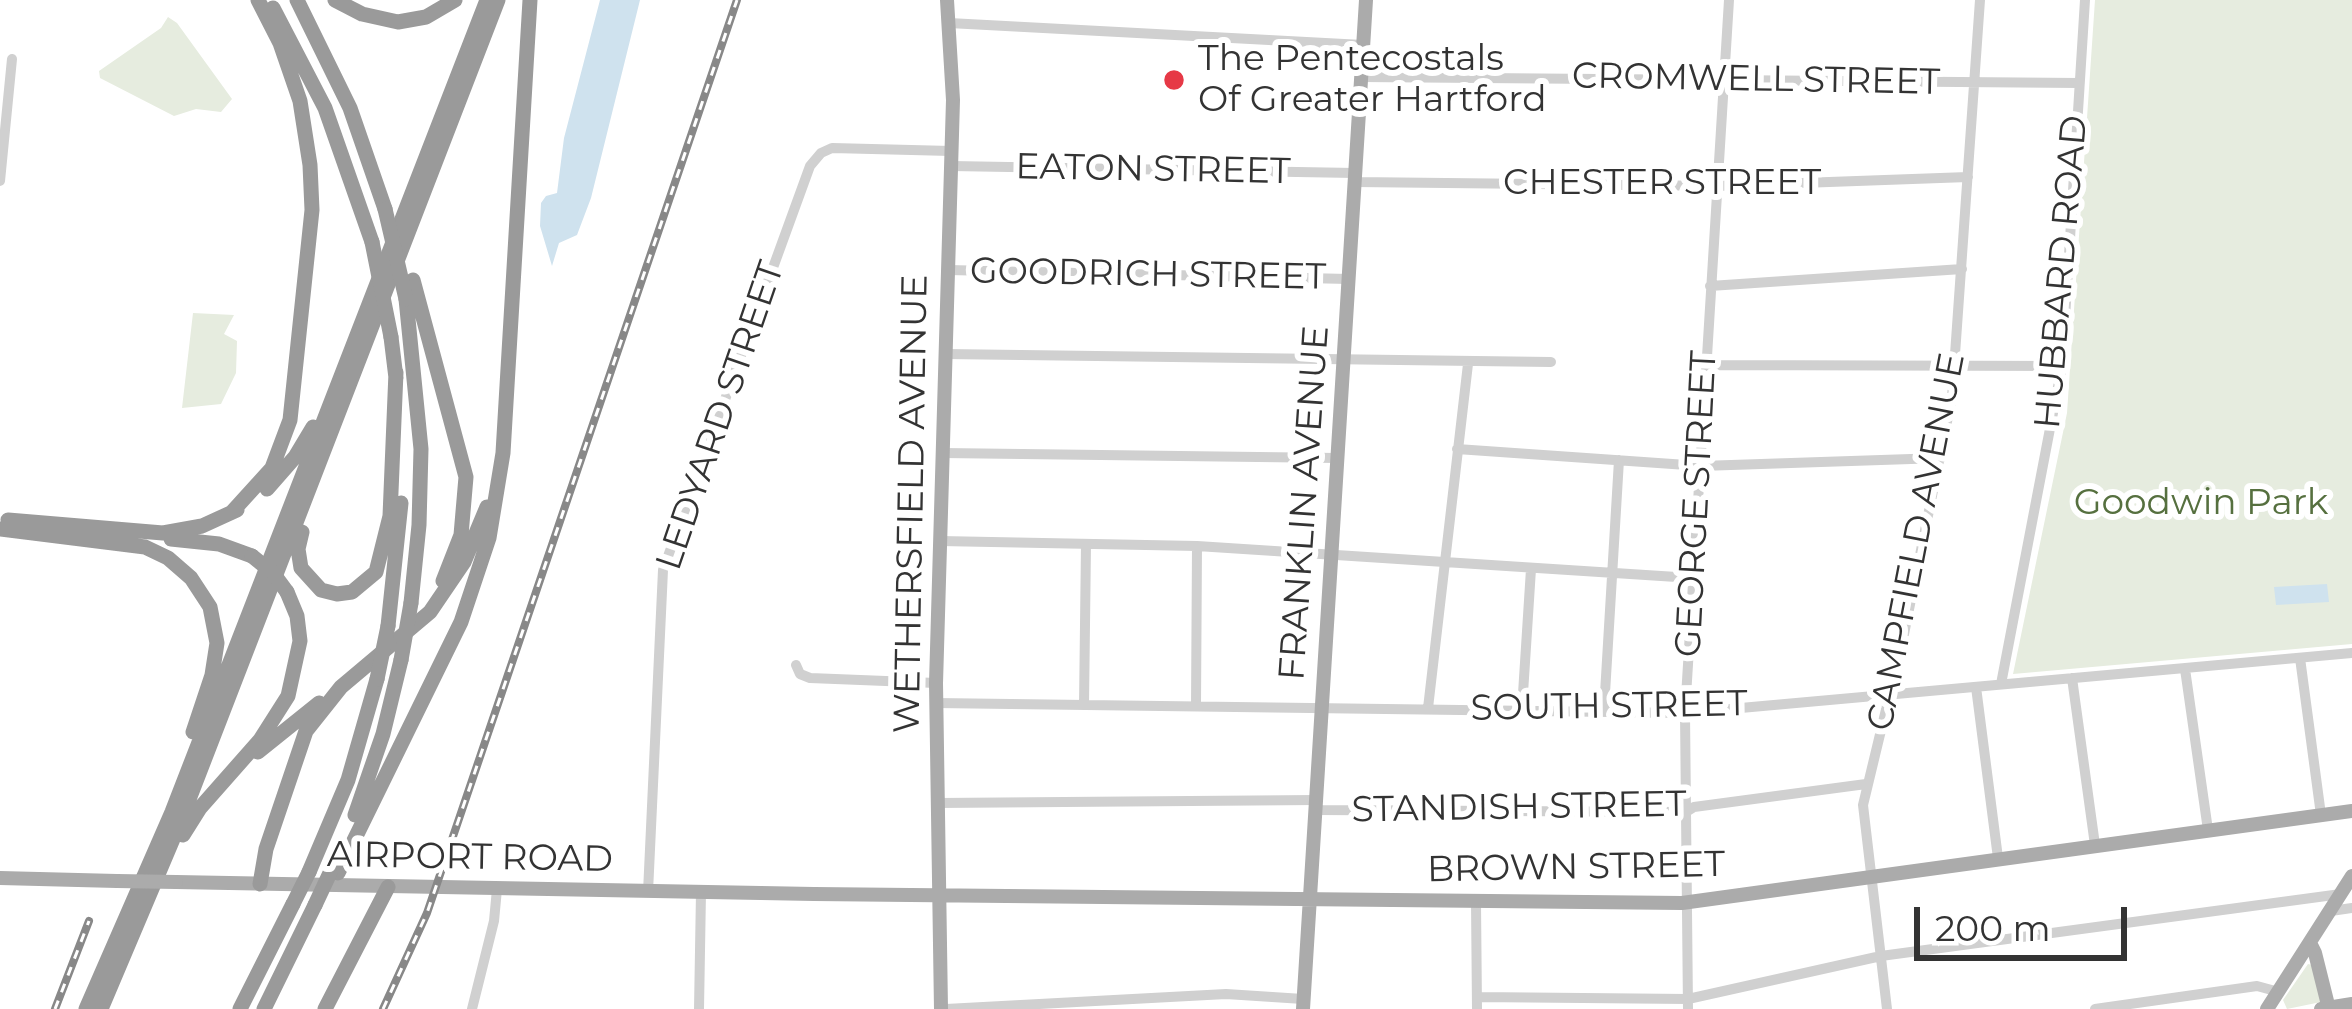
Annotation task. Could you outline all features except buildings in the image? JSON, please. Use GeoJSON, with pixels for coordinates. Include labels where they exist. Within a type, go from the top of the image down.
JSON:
{"type":"FeatureCollection","features":[{"type":"Feature","properties":{"kind":"highway"},"geometry":{"type":"LineString","coordinates":[[232,512],[258,488],[274,464],[290,419],[312,210],[304,116],[285,53],[258,0]]}},
{"type":"Feature","properties":{"kind":"highway"},"geometry":{"type":"LineString","coordinates":[[240,1009],[309,872],[348,780],[388,626],[401,508],[396,372],[372,242],[331,121],[269,0]]}},
{"type":"Feature","properties":{"kind":"highway"},"geometry":{"type":"LineString","coordinates":[[297,0],[348,102],[413,280],[459,440],[466,483],[458,545],[445,578],[395,654]]}},
{"type":"Feature","properties":{"kind":"highway"},"geometry":{"type":"LineString","coordinates":[[335,0],[373,18],[405,22],[427,17],[455,0]]}},
{"type":"Feature","properties":{"kind":"highway"},"geometry":{"type":"LineString","coordinates":[[122,962],[187,805],[487,0]]}},
{"type":"Feature","properties":{"kind":"highway"},"geometry":{"type":"LineString","coordinates":[[86,1009],[152,860],[498,0]]}},
{"type":"Feature","properties":{"kind":"highway"},"geometry":{"type":"LineString","coordinates":[[264,1009],[452,643],[477,580],[500,482],[530,0]]}},
{"type":"Feature","properties":{"kind":"highway"},"geometry":{"type":"LineString","coordinates":[[334,873],[377,754],[395,654],[411,603],[419,525],[421,449],[406,298],[384,198]]}},
{"type":"Feature","properties":{"kind":"highway"},"geometry":{"type":"LineString","coordinates":[[120,532],[183,530],[232,512],[263,492],[295,457],[352,362]]}},
{"type":"Feature","properties":{"kind":"highway"},"geometry":{"type":"LineString","coordinates":[[352,362],[298,549],[308,580],[328,592],[344,594],[364,586],[383,554],[390,516],[396,372]]}},
{"type":"Feature","properties":{"kind":"highway"},"geometry":{"type":"LineString","coordinates":[[237,769],[341,687],[395,654],[438,602],[477,536],[495,472],[508,373]]}},
{"type":"Feature","properties":{"kind":"highway"},"geometry":{"type":"LineString","coordinates":[[0,520],[213,543],[252,556],[269,568],[287,592],[299,628],[294,681],[276,717],[183,835],[101,1009]]}},
{"type":"Feature","properties":{"kind":"highway"},"geometry":{"type":"LineString","coordinates":[[0,533],[133,545],[157,552],[191,578],[210,607],[217,635],[214,665],[152,860]]}},
{"type":"Feature","properties":{"kind":"highway"},"geometry":{"type":"LineString","coordinates":[[260,884],[266,849],[298,748],[312,721],[341,687]]}},
{"type":"Feature","properties":{"kind":"highway"},"geometry":{"type":"LineString","coordinates":[[325,1009],[388,887]]}},
{"type":"Feature","properties":{"kind":"main road","name":"WETHERSFIELD AVENUE"},"geometry":{"type":"LineString","coordinates":[[943,1009],[936,683],[951,158],[947,0]]}},
{"type":"Feature","properties":{"kind":"main road","name":"FRANKLIN AVENUE"},"geometry":{"type":"LineString","coordinates":[[1303,1004],[1366,0]]}},
{"type":"Feature","properties":{"kind":"main road","name":"BROWN STREET"},"geometry":{"type":"LineString","coordinates":[[939,895],[1688,903],[2352,811]]}},
{"type":"Feature","properties":{"kind":"main road","name":"AIRPORT ROAD"},"geometry":{"type":"LineString","coordinates":[[0,874],[117,881],[939,895]]}},
{"type":"Feature","properties":{"kind":"main road"},"geometry":{"type":"LineString","coordinates":[[2267,1009],[2352,876]]}},
{"type":"Feature","properties":{"kind":"main road"},"geometry":{"type":"LineString","coordinates":[[2309,944],[2315,952],[2326,1008],[2352,1004]]}},
{"type":"Feature","properties":{"kind":"street","name":"GEORGE STREET"},"geometry":{"type":"LineString","coordinates":[[1688,1004],[1685,713],[1729,0]]}},
{"type":"Feature","properties":{"kind":"street","name":"CAMPFIELD AVENUE"},"geometry":{"type":"LineString","coordinates":[[1886,1009],[1862,817],[1941,458],[1956,365],[1980,0]]}},
{"type":"Feature","properties":{"kind":"street","name":"HUBBARD ROAD"},"geometry":{"type":"LineString","coordinates":[[2001,684],[2062,366],[2085,0]]}},
{"type":"Feature","properties":{"kind":"street"},"geometry":{"type":"LineString","coordinates":[[950,23],[1364,45]]}},
{"type":"Feature","properties":{"kind":"street"},"geometry":{"type":"LineString","coordinates":[[0,181],[11,58]]}},
{"type":"Feature","properties":{"kind":"street","name":"CROMWELL STREET"},"geometry":{"type":"LineString","coordinates":[[1361,77],[2079,82]]}},
{"type":"Feature","properties":{"kind":"street","name":"LEDYARD STREET"},"geometry":{"type":"LineString","coordinates":[[648,892],[663,570],[810,166],[820,153],[832,148],[951,158]]}},
{"type":"Feature","properties":{"kind":"street","name":"EATON STREET"},"geometry":{"type":"LineString","coordinates":[[951,158],[973,166],[1355,178]]}},
{"type":"Feature","properties":{"kind":"street","name":"CHESTER STREET"},"geometry":{"type":"LineString","coordinates":[[1355,178],[1718,186],[1969,177]]}},
{"type":"Feature","properties":{"kind":"street"},"geometry":{"type":"LineString","coordinates":[[1710,286],[1962,269]]}},
{"type":"Feature","properties":{"kind":"street","name":"GOODRICH STREET"},"geometry":{"type":"LineString","coordinates":[[948,270],[1348,279]]}},
{"type":"Feature","properties":{"kind":"street"},"geometry":{"type":"LineString","coordinates":[[945,354],[1551,362]]}},
{"type":"Feature","properties":{"kind":"street"},"geometry":{"type":"LineString","coordinates":[[1428,708],[1468,364]]}},
{"type":"Feature","properties":{"kind":"street"},"geometry":{"type":"LineString","coordinates":[[1706,365],[2062,366]]}},
{"type":"Feature","properties":{"kind":"street"},"geometry":{"type":"LineString","coordinates":[[1457,449],[1701,466],[1941,458]]}},
{"type":"Feature","properties":{"kind":"street"},"geometry":{"type":"LineString","coordinates":[[943,453],[1337,458]]}},
{"type":"Feature","properties":{"kind":"street"},"geometry":{"type":"LineString","coordinates":[[1604,710],[1618,460]]}},
{"type":"Feature","properties":{"kind":"street"},"geometry":{"type":"LineString","coordinates":[[940,541],[1198,546],[1692,578]]}},
{"type":"Feature","properties":{"kind":"street"},"geometry":{"type":"LineString","coordinates":[[1084,705],[1086,544]]}},
{"type":"Feature","properties":{"kind":"street"},"geometry":{"type":"LineString","coordinates":[[1196,706],[1198,546]]}},
{"type":"Feature","properties":{"kind":"street"},"geometry":{"type":"LineString","coordinates":[[1522,709],[1531,569]]}},
{"type":"Feature","properties":{"kind":"street","name":"SOUTH STREET"},"geometry":{"type":"LineString","coordinates":[[936,703],[1685,713],[2352,653]]}},
{"type":"Feature","properties":{"kind":"street"},"geometry":{"type":"LineString","coordinates":[[2300,658],[2321,815]]}},
{"type":"Feature","properties":{"kind":"street"},"geometry":{"type":"LineString","coordinates":[[796,664],[801,674],[812,678],[936,683]]}},
{"type":"Feature","properties":{"kind":"street"},"geometry":{"type":"LineString","coordinates":[[2186,668],[2208,830]]}},
{"type":"Feature","properties":{"kind":"street"},"geometry":{"type":"LineString","coordinates":[[2072,678],[2095,845]]}},
{"type":"Feature","properties":{"kind":"street"},"geometry":{"type":"LineString","coordinates":[[1976,687],[1998,859]]}},
{"type":"Feature","properties":{"kind":"street","name":"STANDISH STREET"},"geometry":{"type":"LineString","coordinates":[[938,803],[1686,812],[1694,807],[1866,784]]}},
{"type":"Feature","properties":{"kind":"street"},"geometry":{"type":"LineString","coordinates":[[472,1009],[497,907],[497,889]]}},
{"type":"Feature","properties":{"kind":"street"},"geometry":{"type":"LineString","coordinates":[[699,1009],[701,892]]}},
{"type":"Feature","properties":{"kind":"street"},"geometry":{"type":"LineString","coordinates":[[1476,902],[1477,1003],[1688,1004],[1881,956],[2341,894]]}},
{"type":"Feature","properties":{"kind":"street"},"geometry":{"type":"LineString","coordinates":[[2331,911],[2352,908]]}},
{"type":"Feature","properties":{"kind":"street"},"geometry":{"type":"LineString","coordinates":[[2095,1009],[2257,986],[2279,992]]}},
{"type":"Feature","properties":{"kind":"street"},"geometry":{"type":"LineString","coordinates":[[943,1009],[1226,994],[1303,1004]]}},
{"type":"Feature","properties":{"kind":"green space","name":"Goodwin Park"},"geometry":{"type":"Polygon","coordinates":[[[2095,0],[2352,0],[2352,644],[2013,674],[2067,413],[2095,0]]]}},
{"type":"Feature","properties":{"kind":"green space"},"geometry":{"type":"Polygon","coordinates":[[[168,17],[232,99],[221,112],[196,109],[174,116],[100,78],[99,71],[161,28],[168,17]]]}},
{"type":"Feature","properties":{"kind":"green space"},"geometry":{"type":"Polygon","coordinates":[[[193,313],[234,315],[224,334],[237,341],[236,373],[221,404],[182,408],[193,313]]]}},
{"type":"Feature","properties":{"kind":"green space"},"geometry":{"type":"Polygon","coordinates":[[[2308,964],[2321,1002],[2287,1009],[2283,1000],[2308,964]]]}},
{"type":"Feature","properties":{"kind":"water"},"geometry":{"type":"Polygon","coordinates":[[[600,0],[640,0],[591,198],[577,235],[559,243],[552,266],[540,226],[541,203],[557,193],[564,138],[600,0]]]}},
{"type":"Feature","properties":{"kind":"water"},"geometry":{"type":"Polygon","coordinates":[[[2327,584],[2329,602],[2276,605],[2274,587],[2327,584]]]}},
{"type":"Feature","properties":{"kind":"railway"},"geometry":{"type":"LineString","coordinates":[[383,1009],[427,913],[737,0]]}},
{"type":"Feature","properties":{"kind":"railway"},"geometry":{"type":"LineString","coordinates":[[55,1009],[89,921]]}},
{"type":"Feature","properties":{"kind":"place","name":"The Pentecostals Of Greater Hartford"},"geometry":{"type":"Point","coordinates":[1174,80]}}]}
